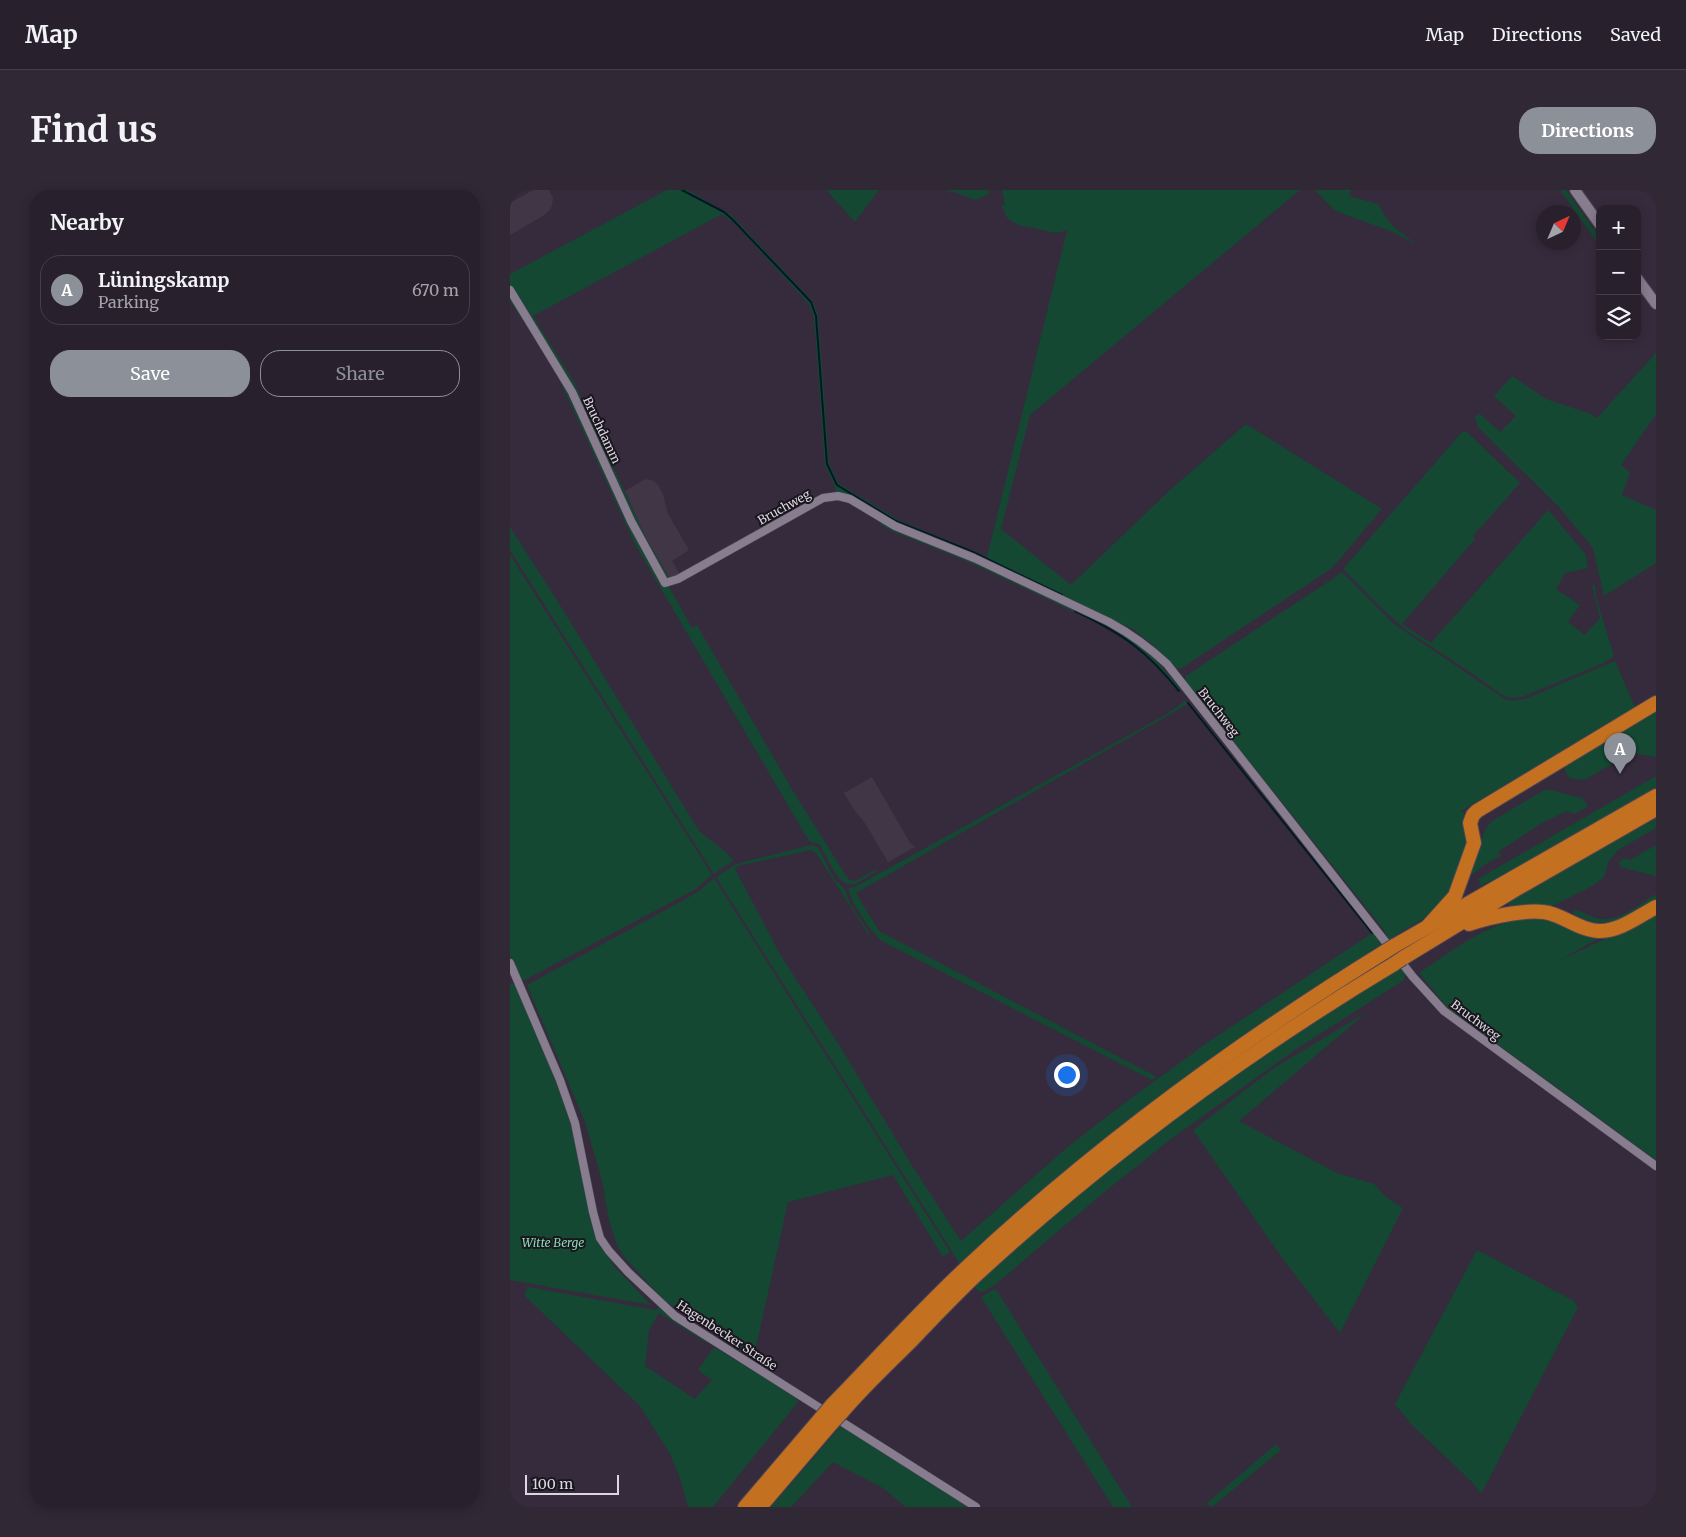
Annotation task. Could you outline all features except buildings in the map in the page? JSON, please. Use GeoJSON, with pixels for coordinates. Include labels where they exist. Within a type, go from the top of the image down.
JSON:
{"type":"FeatureCollection","features":[{"type":"Feature","properties":{"kind":"highway"},"geometry":{"type":"LineString","coordinates":[[1428,926],[1454,896],[1458,887],[1474,843],[1470,823],[1477,811],[1656,703]]}},
{"type":"Feature","properties":{"kind":"highway"},"geometry":{"type":"LineString","coordinates":[[760,1507],[837,1408],[966,1276],[1088,1162],[1179,1091],[1319,992],[1390,948],[1656,796]]}},
{"type":"Feature","properties":{"kind":"highway"},"geometry":{"type":"LineString","coordinates":[[966,1276],[1164,1118],[1274,1039],[1444,932],[1656,809]]}},
{"type":"Feature","properties":{"kind":"highway"},"geometry":{"type":"LineString","coordinates":[[1444,932],[1482,920],[1516,913],[1533,912],[1554,914],[1588,930],[1609,930],[1629,922],[1656,907]]}},
{"type":"Feature","properties":{"kind":"highway"},"geometry":{"type":"LineString","coordinates":[[745,1507],[826,1421]]}},
{"type":"Feature","properties":{"kind":"main road"},"geometry":{"type":"LineString","coordinates":[[1575,190],[1596,219]]}},
{"type":"Feature","properties":{"kind":"main road"},"geometry":{"type":"LineString","coordinates":[[1641,283],[1654,301]]}},
{"type":"Feature","properties":{"kind":"street","name":"Bruchdamm"},"geometry":{"type":"LineString","coordinates":[[510,290],[572,392],[631,521],[665,583]]}},
{"type":"Feature","properties":{"kind":"street","name":"Bruchweg"},"geometry":{"type":"LineString","coordinates":[[665,583],[678,580],[823,498],[838,496],[850,499],[895,526],[974,558],[1130,633],[1167,664],[1413,977],[1444,1011],[1656,1166]]}},
{"type":"Feature","properties":{"kind":"street","name":"Hagenbecker Straße"},"geometry":{"type":"LineString","coordinates":[[510,963],[560,1080],[575,1123],[600,1238],[618,1262],[660,1304],[675,1316],[976,1507]]}},
{"type":"Feature","properties":{"kind":"shaded area"},"geometry":{"type":"Polygon","coordinates":[[[533,190],[549,190],[553,198],[552,206],[543,216],[510,235],[510,203],[533,190]]]}},
{"type":"Feature","properties":{"kind":"shaded area"},"geometry":{"type":"Polygon","coordinates":[[[645,479],[654,481],[658,485],[663,494],[668,514],[689,550],[672,561],[679,573],[683,575],[671,581],[647,540],[625,491],[645,479]]]}},
{"type":"Feature","properties":{"kind":"shaded area"},"geometry":{"type":"Polygon","coordinates":[[[872,777],[910,843],[915,847],[888,862],[865,823],[844,793],[872,777]]]}},
{"type":"Feature","properties":{"kind":"green space"},"geometry":{"type":"Polygon","coordinates":[[[667,190],[687,190],[731,215],[813,302],[818,316],[829,464],[839,484],[898,520],[987,557],[1067,230],[1057,233],[1018,225],[1008,219],[1001,205],[1005,205],[1002,190],[1300,190],[1030,415],[1001,529],[1071,585],[1170,490],[1246,424],[1382,509],[1332,568],[1180,669],[1175,668],[1154,646],[1133,629],[896,524],[842,493],[836,492],[825,465],[814,317],[809,304],[735,224],[722,214],[533,316],[574,382],[647,540],[671,581],[666,580],[645,543],[569,381],[510,287],[510,274],[667,190]]]}},
{"type":"Feature","properties":{"kind":"green space"},"geometry":{"type":"Polygon","coordinates":[[[826,190],[879,190],[855,222],[826,190]]]}},
{"type":"Feature","properties":{"kind":"green space"},"geometry":{"type":"Polygon","coordinates":[[[947,190],[988,190],[989,194],[976,200],[947,190]]]}},
{"type":"Feature","properties":{"kind":"green space"},"geometry":{"type":"Polygon","coordinates":[[[1315,190],[1351,190],[1349,196],[1378,204],[1386,218],[1395,228],[1417,245],[1391,231],[1333,209],[1315,190]]]}},
{"type":"Feature","properties":{"kind":"green space"},"geometry":{"type":"Polygon","coordinates":[[[1560,190],[1566,190],[1577,205],[1571,205],[1560,190]]]}},
{"type":"Feature","properties":{"kind":"green space"},"geometry":{"type":"Polygon","coordinates":[[[1581,211],[1596,232],[1596,240],[1581,219],[1581,211]]]}},
{"type":"Feature","properties":{"kind":"green space"},"geometry":{"type":"Polygon","coordinates":[[[510,294],[556,368],[692,628],[697,625],[793,791],[848,879],[855,881],[878,870],[860,882],[847,884],[842,881],[837,876],[819,844],[809,841],[636,546],[553,366],[510,301],[510,294]]]}},
{"type":"Feature","properties":{"kind":"green space"},"geometry":{"type":"Polygon","coordinates":[[[1656,353],[1656,414],[1621,465],[1630,473],[1622,495],[1656,510],[1656,563],[1604,596],[1593,548],[1559,507],[1478,427],[1475,417],[1479,413],[1500,432],[1516,416],[1494,396],[1512,376],[1546,399],[1591,414],[1597,418],[1656,353]]]}},
{"type":"Feature","properties":{"kind":"green space"},"geometry":{"type":"Polygon","coordinates":[[[1462,432],[1467,432],[1520,483],[1473,536],[1475,539],[1402,624],[1431,643],[1548,510],[1585,553],[1588,568],[1565,573],[1556,589],[1580,605],[1568,622],[1585,635],[1600,618],[1592,585],[1595,585],[1596,597],[1614,656],[1604,663],[1522,697],[1510,698],[1501,694],[1406,630],[1378,605],[1343,569],[1462,432]]]}},
{"type":"Feature","properties":{"kind":"green space"},"geometry":{"type":"Polygon","coordinates":[[[883,522],[945,548],[1108,624],[1128,636],[1150,654],[1181,690],[1179,693],[1161,670],[1145,654],[1106,627],[969,562],[892,531],[880,524],[883,522]]]}},
{"type":"Feature","properties":{"kind":"green space"},"geometry":{"type":"Polygon","coordinates":[[[510,527],[699,831],[734,860],[714,874],[510,550],[510,527]]]}},
{"type":"Feature","properties":{"kind":"green space"},"geometry":{"type":"Polygon","coordinates":[[[510,555],[712,875],[696,889],[525,980],[521,980],[510,955],[510,555]]]}},
{"type":"Feature","properties":{"kind":"green space"},"geometry":{"type":"Polygon","coordinates":[[[1340,572],[1394,624],[1505,699],[1513,701],[1525,699],[1615,661],[1635,707],[1461,811],[1467,816],[1471,840],[1450,895],[1436,911],[1388,940],[1384,930],[1185,681],[1186,676],[1337,576],[1340,572]]]}},
{"type":"Feature","properties":{"kind":"green space"},"geometry":{"type":"Polygon","coordinates":[[[1185,701],[1188,704],[856,893],[879,931],[1157,1077],[1152,1080],[880,940],[868,926],[854,904],[848,889],[857,886],[1165,715],[1185,701]]]}},
{"type":"Feature","properties":{"kind":"green space"},"geometry":{"type":"Polygon","coordinates":[[[1656,708],[1656,757],[1632,753],[1584,780],[1569,778],[1565,770],[1567,761],[1656,708]]]}},
{"type":"Feature","properties":{"kind":"green space"},"geometry":{"type":"Polygon","coordinates":[[[1656,776],[1656,787],[1490,883],[1489,881],[1481,886],[1478,879],[1656,776]]]}},
{"type":"Feature","properties":{"kind":"green space"},"geometry":{"type":"Polygon","coordinates":[[[1546,789],[1582,798],[1586,802],[1587,807],[1574,814],[1567,811],[1542,823],[1498,852],[1502,855],[1486,864],[1465,880],[1486,828],[1492,821],[1546,789]]]}},
{"type":"Feature","properties":{"kind":"green space"},"geometry":{"type":"Polygon","coordinates":[[[1656,818],[1656,828],[1618,850],[1609,861],[1604,877],[1594,885],[1557,904],[1542,908],[1510,910],[1509,902],[1656,818]]]}},
{"type":"Feature","properties":{"kind":"green space"},"geometry":{"type":"Polygon","coordinates":[[[811,845],[817,847],[821,852],[835,880],[844,888],[851,905],[870,934],[868,934],[816,853],[811,850],[737,866],[735,869],[781,956],[841,1048],[911,1164],[961,1241],[1070,1145],[1211,1040],[1374,932],[1383,943],[1286,1007],[1156,1100],[1110,1136],[960,1264],[716,877],[736,864],[811,845]]]}},
{"type":"Feature","properties":{"kind":"green space"},"geometry":{"type":"Polygon","coordinates":[[[1656,845],[1656,876],[1620,867],[1619,862],[1624,858],[1630,860],[1656,845]]]}},
{"type":"Feature","properties":{"kind":"green space"},"geometry":{"type":"Polygon","coordinates":[[[714,878],[950,1252],[943,1257],[893,1175],[788,1202],[754,1356],[664,1300],[624,1257],[617,1245],[609,1220],[602,1180],[585,1122],[527,985],[673,906],[699,891],[714,878]]]}},
{"type":"Feature","properties":{"kind":"green space"},"geometry":{"type":"Polygon","coordinates":[[[1656,894],[1656,900],[1625,918],[1616,921],[1597,922],[1573,914],[1575,910],[1598,918],[1609,919],[1630,911],[1656,894]]]}},
{"type":"Feature","properties":{"kind":"green space"},"geometry":{"type":"Polygon","coordinates":[[[1656,914],[1656,1160],[1448,1008],[1419,973],[1480,934],[1514,920],[1531,917],[1548,918],[1604,935],[1559,961],[1656,914]]]}},
{"type":"Feature","properties":{"kind":"green space"},"geometry":{"type":"Polygon","coordinates":[[[1403,968],[1406,969],[1404,980],[1292,1052],[1171,1139],[1102,1194],[996,1284],[985,1291],[979,1292],[975,1287],[1037,1229],[1161,1128],[1226,1080],[1304,1027],[1393,972],[1403,968]]]}},
{"type":"Feature","properties":{"kind":"green space","name":"Witte Berge"},"geometry":{"type":"Polygon","coordinates":[[[510,984],[516,984],[554,1071],[573,1124],[599,1240],[614,1266],[651,1305],[510,1280],[510,984]]]}},
{"type":"Feature","properties":{"kind":"green space"},"geometry":{"type":"Polygon","coordinates":[[[1367,1012],[1239,1121],[1337,1173],[1374,1184],[1386,1197],[1403,1208],[1340,1333],[1283,1259],[1193,1130],[1274,1068],[1367,1012]]]}},
{"type":"Feature","properties":{"kind":"green space"},"geometry":{"type":"Polygon","coordinates":[[[1477,1250],[1574,1301],[1578,1307],[1481,1494],[1472,1482],[1412,1425],[1395,1404],[1477,1250]]]}},
{"type":"Feature","properties":{"kind":"green space"},"geometry":{"type":"Polygon","coordinates":[[[528,1287],[655,1310],[660,1307],[707,1341],[707,1343],[659,1313],[649,1330],[645,1366],[695,1399],[712,1380],[698,1370],[714,1347],[796,1397],[798,1402],[713,1507],[688,1507],[681,1481],[670,1454],[640,1406],[526,1297],[525,1292],[528,1287]]]}},
{"type":"Feature","properties":{"kind":"green space"},"geometry":{"type":"Polygon","coordinates":[[[994,1289],[1132,1507],[1113,1507],[981,1297],[994,1289]]]}},
{"type":"Feature","properties":{"kind":"green space"},"geometry":{"type":"Polygon","coordinates":[[[843,1426],[969,1507],[906,1507],[883,1488],[833,1462],[791,1507],[771,1507],[839,1428],[843,1426]]]}},
{"type":"Feature","properties":{"kind":"green space"},"geometry":{"type":"Polygon","coordinates":[[[1276,1444],[1281,1450],[1212,1507],[1206,1504],[1276,1444]]]}},
{"type":"Feature","properties":{"kind":"waterway"},"geometry":{"type":"LineString","coordinates":[[682,190],[724,212],[811,302],[816,316],[827,464],[837,485],[896,521],[973,552],[1062,595]]}},
{"type":"Feature","properties":{"kind":"waterway"},"geometry":{"type":"LineString","coordinates":[[1075,611],[1107,627],[1133,644],[1156,664],[1179,691]]}},
{"type":"Feature","properties":{"kind":"waterway"},"geometry":{"type":"LineString","coordinates":[[1188,703],[1372,933]]}},
{"type":"Feature","properties":{"kind":"place","name":"Lüningskamp"},"geometry":{"type":"Point","coordinates":[1620,774]}}]}
